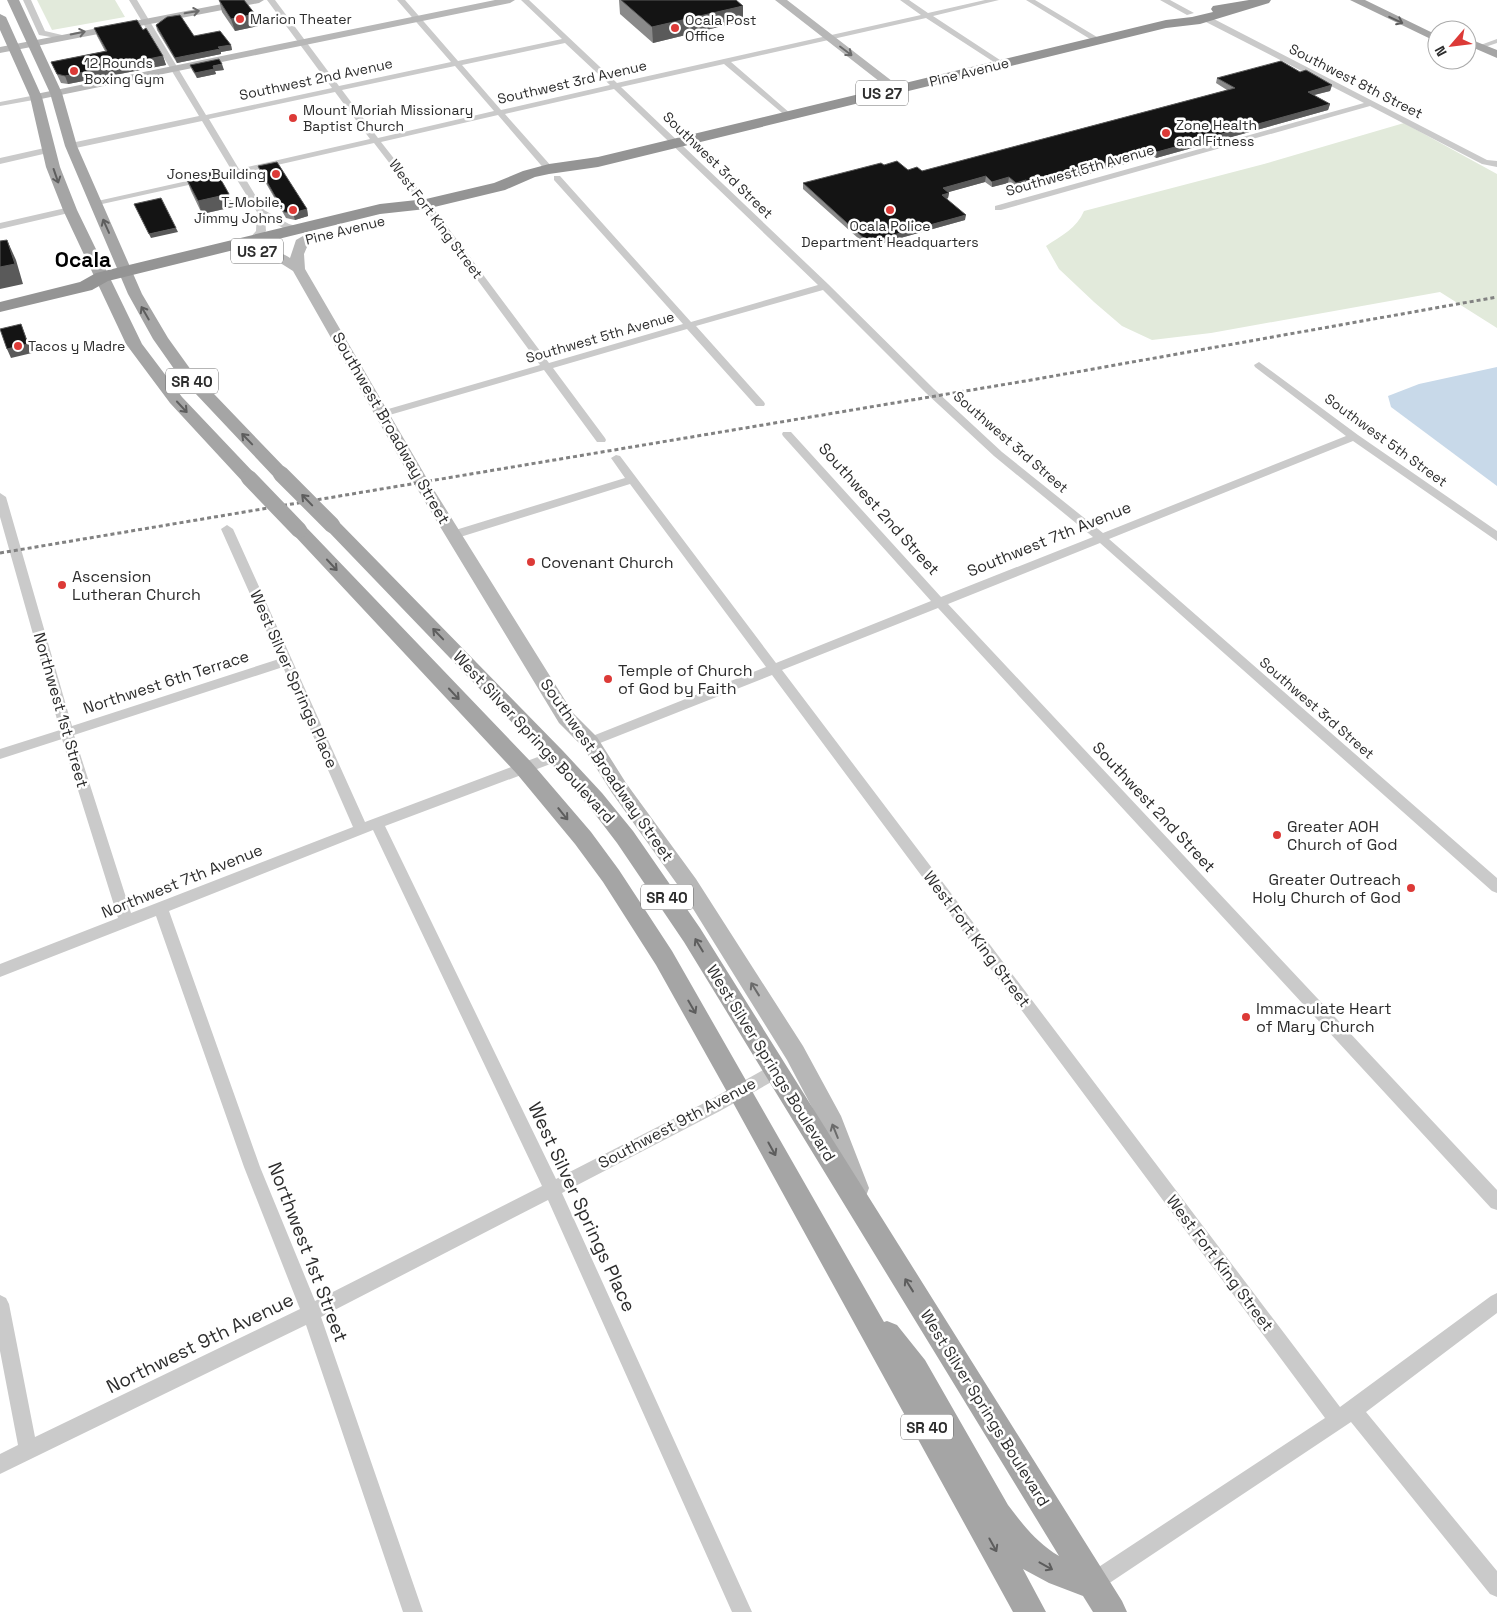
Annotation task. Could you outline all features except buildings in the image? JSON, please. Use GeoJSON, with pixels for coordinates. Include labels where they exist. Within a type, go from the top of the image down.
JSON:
{"type":"FeatureCollection","features":[{"type":"Feature","properties":{"kind":"highway","name":"Pine Avenue"},"geometry":{"type":"LineString","coordinates":[[1166,24],[1190,13],[1233,8],[1264,0]]}},
{"type":"Feature","properties":{"kind":"highway","name":"Pine Avenue"},"geometry":{"type":"LineString","coordinates":[[0,307],[302,234],[388,220],[426,204],[499,186],[533,184],[553,174],[598,162],[1166,24],[1207,19],[1233,8]]}},
{"type":"Feature","properties":{"kind":"main road","name":"SR 40"},"geometry":{"type":"LineString","coordinates":[[14,0],[33,43]]}},
{"type":"Feature","properties":{"kind":"main road"},"geometry":{"type":"LineString","coordinates":[[1356,0],[1427,34]]}},
{"type":"Feature","properties":{"kind":"main road"},"geometry":{"type":"LineString","coordinates":[[1376,0],[1427,23]]}},
{"type":"Feature","properties":{"kind":"main road","name":"SR 40"},"geometry":{"type":"LineString","coordinates":[[0,17],[6,48]]}},
{"type":"Feature","properties":{"kind":"main road","name":"West Silver Springs Boulevard"},"geometry":{"type":"LineString","coordinates":[[33,43],[56,93],[70,146],[127,276],[148,319],[176,362],[203,393],[281,474],[556,756],[595,799],[650,871],[692,935],[1111,1612]]}},
{"type":"Feature","properties":{"kind":"main road"},"geometry":{"type":"LineString","coordinates":[[1479,46],[1497,54]]}},
{"type":"Feature","properties":{"kind":"main road","name":"West Silver Springs Boulevard"},"geometry":{"type":"LineString","coordinates":[[6,48],[36,97],[49,150],[70,210],[134,344],[160,381],[249,478],[524,768],[555,804],[611,876],[664,958],[740,1091],[1030,1612]]}},
{"type":"Feature","properties":{"kind":"main road"},"geometry":{"type":"LineString","coordinates":[[1477,56],[1497,65]]}},
{"type":"Feature","properties":{"kind":"main road"},"geometry":{"type":"LineString","coordinates":[[43,123],[49,130],[54,143],[70,146]]}},
{"type":"Feature","properties":{"kind":"main road"},"geometry":{"type":"LineString","coordinates":[[49,150],[64,155],[70,168],[82,174]]}},
{"type":"Feature","properties":{"kind":"main road"},"geometry":{"type":"LineString","coordinates":[[856,1301],[915,1370],[997,1516],[1022,1549],[1048,1568],[1092,1583]]}},
{"type":"Feature","properties":{"kind":"street"},"geometry":{"type":"LineString","coordinates":[[27,0],[42,33],[59,37]]}},
{"type":"Feature","properties":{"kind":"street"},"geometry":{"type":"LineString","coordinates":[[133,0],[144,21],[262,212],[302,234],[297,254],[298,269]]}},
{"type":"Feature","properties":{"kind":"street"},"geometry":{"type":"LineString","coordinates":[[6,48],[259,0]]}},
{"type":"Feature","properties":{"kind":"street","name":"West Fort King Street"},"geometry":{"type":"LineString","coordinates":[[271,0],[375,140],[426,204],[601,440]]}},
{"type":"Feature","properties":{"kind":"street"},"geometry":{"type":"LineString","coordinates":[[401,0],[553,174],[760,404]]}},
{"type":"Feature","properties":{"kind":"street"},"geometry":{"type":"LineString","coordinates":[[0,104],[510,0]]}},
{"type":"Feature","properties":{"kind":"street","name":"Southwest 3rd Street"},"geometry":{"type":"LineString","coordinates":[[525,0],[825,286],[934,395],[991,447],[1100,537],[1497,887]]}},
{"type":"Feature","properties":{"kind":"street"},"geometry":{"type":"LineString","coordinates":[[780,0],[897,90]]}},
{"type":"Feature","properties":{"kind":"street"},"geometry":{"type":"LineString","coordinates":[[904,0],[1000,64]]}},
{"type":"Feature","properties":{"kind":"street","name":"Southwest 3rd Avenue"},"geometry":{"type":"LineString","coordinates":[[96,204],[995,0]]}},
{"type":"Feature","properties":{"kind":"street"},"geometry":{"type":"LineString","coordinates":[[1030,0],[1098,40]]}},
{"type":"Feature","properties":{"kind":"street"},"geometry":{"type":"LineString","coordinates":[[1164,0],[1190,13]]}},
{"type":"Feature","properties":{"kind":"street","name":"Southwest 8th Street"},"geometry":{"type":"LineString","coordinates":[[1207,19],[1485,162],[1496,164]]}},
{"type":"Feature","properties":{"kind":"street","name":"Southwest 2nd Avenue"},"geometry":{"type":"LineString","coordinates":[[70,146],[567,40]]}},
{"type":"Feature","properties":{"kind":"street"},"geometry":{"type":"LineString","coordinates":[[1479,46],[1497,41]]}},
{"type":"Feature","properties":{"kind":"street"},"geometry":{"type":"LineString","coordinates":[[726,62],[788,116]]}},
{"type":"Feature","properties":{"kind":"street","name":"Southwest 5th Avenue"},"geometry":{"type":"LineString","coordinates":[[998,208],[1372,103]]}},
{"type":"Feature","properties":{"kind":"street"},"geometry":{"type":"LineString","coordinates":[[0,161],[49,150]]}},
{"type":"Feature","properties":{"kind":"street"},"geometry":{"type":"LineString","coordinates":[[0,226],[70,210]]}},
{"type":"Feature","properties":{"kind":"street"},"geometry":{"type":"LineString","coordinates":[[255,246],[261,231],[262,212]]}},
{"type":"Feature","properties":{"kind":"street","name":"Southwest Broadway Street"},"geometry":{"type":"LineString","coordinates":[[255,246],[284,258],[298,269],[453,535],[566,718],[590,742],[620,788],[689,885],[795,1053],[833,1124],[871,1225]]}},
{"type":"Feature","properties":{"kind":"street","name":"Southwest 5th Avenue"},"geometry":{"type":"LineString","coordinates":[[382,414],[825,286]]}},
{"type":"Feature","properties":{"kind":"street","name":"Southwest 5th Street"},"geometry":{"type":"LineString","coordinates":[[1259,365],[1354,437],[1497,537]]}},
{"type":"Feature","properties":{"kind":"street","name":"Southwest 2nd Street"},"geometry":{"type":"LineString","coordinates":[[786,434],[1497,1202]]}},
{"type":"Feature","properties":{"kind":"street","name":"Southwest 7th Avenue"},"geometry":{"type":"LineString","coordinates":[[590,742],[1354,437]]}},
{"type":"Feature","properties":{"kind":"street","name":"West Fort King Street"},"geometry":{"type":"LineString","coordinates":[[616,458],[775,669],[1346,1415],[1497,1587]]}},
{"type":"Feature","properties":{"kind":"street"},"geometry":{"type":"LineString","coordinates":[[453,535],[633,479]]}},
{"type":"Feature","properties":{"kind":"street","name":"Northwest 1st Street"},"geometry":{"type":"LineString","coordinates":[[0,497],[67,733],[126,922]]}},
{"type":"Feature","properties":{"kind":"street","name":"West Silver Springs Place"},"geometry":{"type":"LineString","coordinates":[[227,529],[285,662],[552,1189],[742,1612]]}},
{"type":"Feature","properties":{"kind":"street","name":"Northwest 6th Terrace"},"geometry":{"type":"LineString","coordinates":[[0,754],[285,662]]}},
{"type":"Feature","properties":{"kind":"street"},"geometry":{"type":"LineString","coordinates":[[369,826],[556,756]]}},
{"type":"Feature","properties":{"kind":"street","name":"Northwest 7th Avenue"},"geometry":{"type":"LineString","coordinates":[[0,971],[369,826]]}},
{"type":"Feature","properties":{"kind":"street","name":"Northwest 1st Street"},"geometry":{"type":"LineString","coordinates":[[161,908],[252,1167],[311,1313],[414,1612]]}},
{"type":"Feature","properties":{"kind":"street","name":"Southwest 9th Avenue"},"geometry":{"type":"LineString","coordinates":[[552,1189],[776,1071]]}},
{"type":"Feature","properties":{"kind":"street","name":"Northwest 9th Avenue"},"geometry":{"type":"LineString","coordinates":[[0,1464],[311,1313],[552,1189]]}},
{"type":"Feature","properties":{"kind":"street"},"geometry":{"type":"LineString","coordinates":[[1092,1583],[1346,1415],[1497,1302]]}},
{"type":"Feature","properties":{"kind":"street"},"geometry":{"type":"LineString","coordinates":[[0,1304],[28,1450]]}},
{"type":"Feature","properties":{"kind":"green space"},"geometry":{"type":"Polygon","coordinates":[[[37,0],[115,0],[125,17],[52,30],[37,0]]]}},
{"type":"Feature","properties":{"kind":"green space"},"geometry":{"type":"Polygon","coordinates":[[[1404,123],[1497,174],[1497,328],[1440,292],[1211,333],[1152,340],[1122,326],[1094,302],[1059,269],[1046,246],[1073,227],[1084,211],[1264,164],[1404,123]]]}},
{"type":"Feature","properties":{"kind":"water"},"geometry":{"type":"Polygon","coordinates":[[[1497,367],[1497,486],[1391,407],[1388,396],[1419,384],[1497,367]]]}},
{"type":"Feature","properties":{"kind":"railway"},"geometry":{"type":"LineString","coordinates":[[0,553],[1037,379],[1497,297]]}},
{"type":"Feature","properties":{"kind":"place","name":"Marion Theater"},"geometry":{"type":"Point","coordinates":[240,19]}},
{"type":"Feature","properties":{"kind":"place","name":"Ocala Post Office"},"geometry":{"type":"Point","coordinates":[675,28]}},
{"type":"Feature","properties":{"kind":"place","name":"12 Rounds Boxing Gym"},"geometry":{"type":"Point","coordinates":[74,71]}},
{"type":"Feature","properties":{"kind":"place","name":"Mount Moriah Missionary Baptist Church"},"geometry":{"type":"Point","coordinates":[293,118]}},
{"type":"Feature","properties":{"kind":"place","name":"Zone Health and Fitness"},"geometry":{"type":"Point","coordinates":[1166,133]}},
{"type":"Feature","properties":{"kind":"place","name":"Jones Building"},"geometry":{"type":"Point","coordinates":[276,174]}},
{"type":"Feature","properties":{"kind":"place","name":"T-Mobile, Jimmy Johns"},"geometry":{"type":"Point","coordinates":[293,210]}},
{"type":"Feature","properties":{"kind":"place","name":"Ocala Police Department Headquarters"},"geometry":{"type":"Point","coordinates":[890,210]}},
{"type":"Feature","properties":{"kind":"place","name":"Tacos y Madre"},"geometry":{"type":"Point","coordinates":[18,346]}},
{"type":"Feature","properties":{"kind":"place","name":"Covenant Church"},"geometry":{"type":"Point","coordinates":[531,562]}},
{"type":"Feature","properties":{"kind":"place","name":"Ascension Lutheran Church"},"geometry":{"type":"Point","coordinates":[62,585]}},
{"type":"Feature","properties":{"kind":"place","name":"Temple of Church of God by Faith"},"geometry":{"type":"Point","coordinates":[608,679]}},
{"type":"Feature","properties":{"kind":"place","name":"Greater AOH Church of God"},"geometry":{"type":"Point","coordinates":[1277,835]}},
{"type":"Feature","properties":{"kind":"place","name":"Greater Outreach Holy Church of God"},"geometry":{"type":"Point","coordinates":[1411,888]}},
{"type":"Feature","properties":{"kind":"place","name":"Immaculate Heart of Mary Church"},"geometry":{"type":"Point","coordinates":[1246,1017]}},
{"type":"Feature","properties":{"kind":"district","name":"Ocala"},"geometry":{"type":"Point","coordinates":[83,259]}}]}
